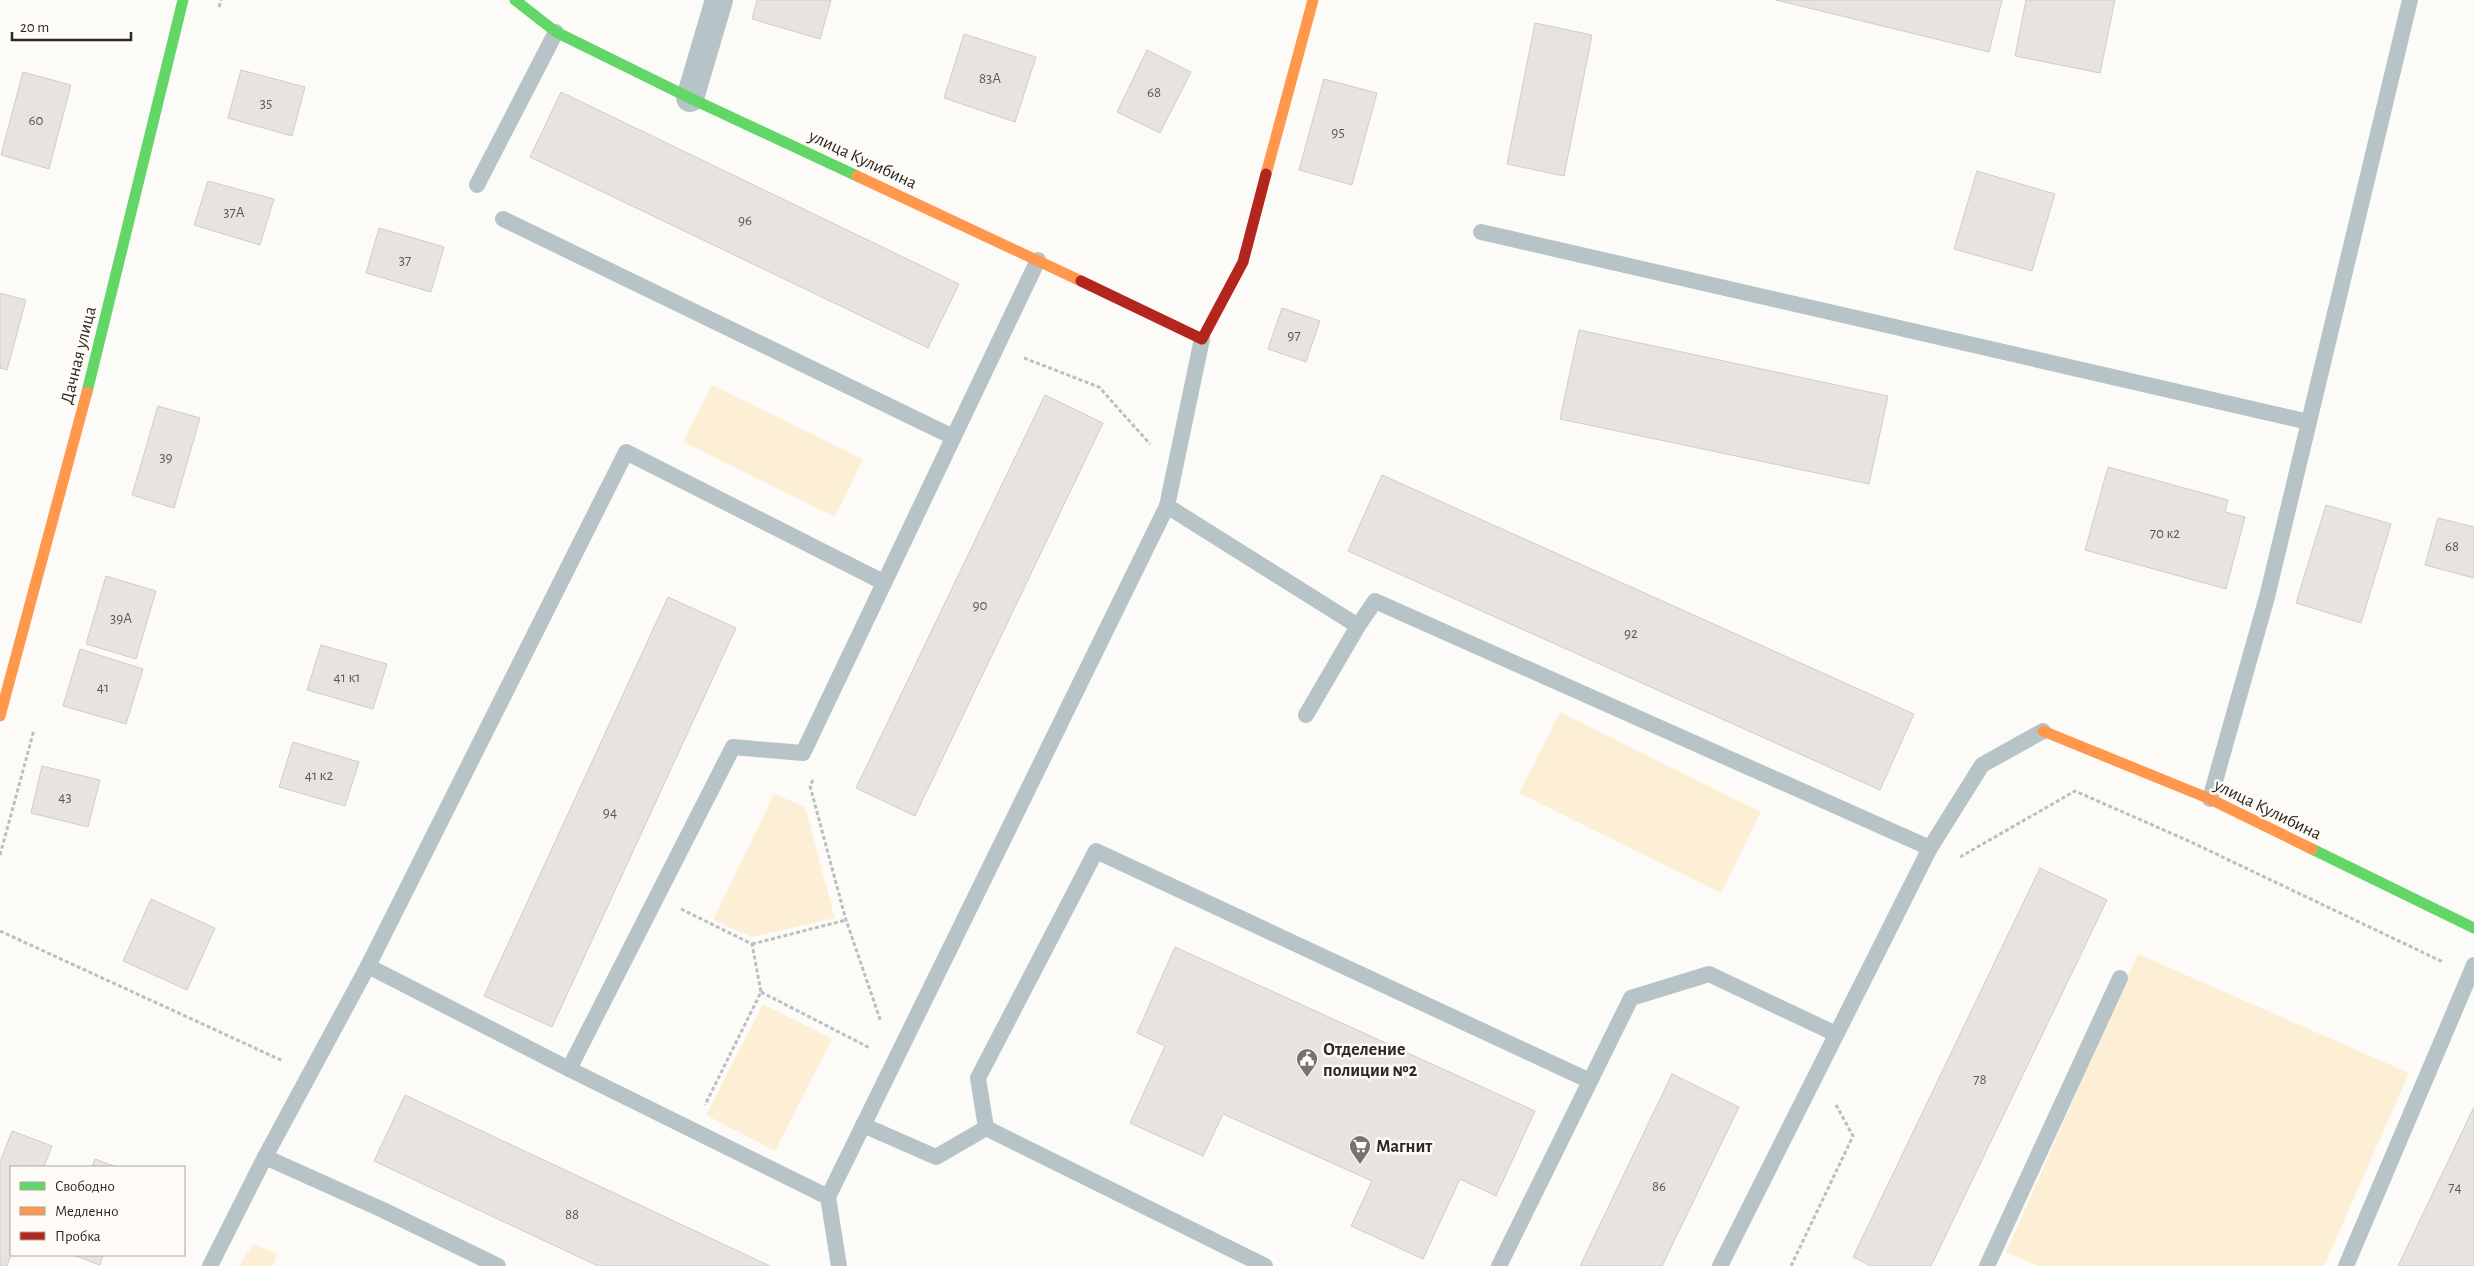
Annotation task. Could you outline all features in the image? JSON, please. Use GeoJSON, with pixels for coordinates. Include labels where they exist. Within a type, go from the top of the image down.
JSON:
{"type":"FeatureCollection","features":[{"type":"Feature","properties":{"kind":"street","name":"Дачная улица"},"geometry":{"type":"LineString","coordinates":[[0,716],[85,402],[183,0]]}},
{"type":"Feature","properties":{"kind":"street","name":"улица Кулибина"},"geometry":{"type":"LineString","coordinates":[[516,0],[556,32],[690,98],[1038,260],[1202,339]]}},
{"type":"Feature","properties":{"kind":"street"},"geometry":{"type":"LineString","coordinates":[[690,98],[719,0]]}},
{"type":"Feature","properties":{"kind":"street"},"geometry":{"type":"LineString","coordinates":[[1202,339],[1243,262],[1313,0]]}},
{"type":"Feature","properties":{"kind":"street","name":"улица Кулибина"},"geometry":{"type":"LineString","coordinates":[[2043,731],[2210,799],[2474,928]]}},
{"type":"Feature","properties":{"kind":"lane"},"geometry":{"type":"LineString","coordinates":[[2210,799],[2267,597],[2410,0]]}},
{"type":"Feature","properties":{"kind":"lane"},"geometry":{"type":"LineString","coordinates":[[477,185],[556,32]]}},
{"type":"Feature","properties":{"kind":"lane"},"geometry":{"type":"LineString","coordinates":[[502,218],[952,437]]}},
{"type":"Feature","properties":{"kind":"lane"},"geometry":{"type":"LineString","coordinates":[[1481,232],[2309,422]]}},
{"type":"Feature","properties":{"kind":"lane"},"geometry":{"type":"LineString","coordinates":[[569,1069],[733,747],[803,752],[1038,260]]}},
{"type":"Feature","properties":{"kind":"lane"},"geometry":{"type":"LineString","coordinates":[[839,1266],[828,1197],[1167,506],[1202,339]]}},
{"type":"Feature","properties":{"kind":"lane"},"geometry":{"type":"LineString","coordinates":[[210,1266],[265,1157],[368,966],[626,452],[883,582]]}},
{"type":"Feature","properties":{"kind":"lane"},"geometry":{"type":"LineString","coordinates":[[1167,506],[1358,626]]}},
{"type":"Feature","properties":{"kind":"lane"},"geometry":{"type":"LineString","coordinates":[[1306,715],[1358,626],[1375,601],[1930,848]]}},
{"type":"Feature","properties":{"kind":"lane"},"geometry":{"type":"LineString","coordinates":[[1720,1266],[1930,848],[1982,765],[2043,731]]}},
{"type":"Feature","properties":{"kind":"lane"},"geometry":{"type":"LineString","coordinates":[[986,1128],[978,1078],[1096,851],[1590,1081]]}},
{"type":"Feature","properties":{"kind":"lane"},"geometry":{"type":"LineString","coordinates":[[368,966],[569,1069],[828,1197]]}},
{"type":"Feature","properties":{"kind":"lane"},"geometry":{"type":"LineString","coordinates":[[2346,1266],[2472,970]]}},
{"type":"Feature","properties":{"kind":"lane"},"geometry":{"type":"LineString","coordinates":[[1499,1266],[1631,998],[1710,974],[1836,1034]]}},
{"type":"Feature","properties":{"kind":"lane"},"geometry":{"type":"LineString","coordinates":[[1987,1266],[2120,978]]}},
{"type":"Feature","properties":{"kind":"lane"},"geometry":{"type":"LineString","coordinates":[[863,1125],[936,1157],[986,1128]]}},
{"type":"Feature","properties":{"kind":"lane"},"geometry":{"type":"LineString","coordinates":[[986,1128],[1265,1266]]}},
{"type":"Feature","properties":{"kind":"lane"},"geometry":{"type":"LineString","coordinates":[[265,1157],[383,1210],[498,1266]]}},
{"type":"Feature","properties":{"kind":"path"},"geometry":{"type":"LineString","coordinates":[[1024,358],[1099,387],[1175,470]]}},
{"type":"Feature","properties":{"kind":"path"},"geometry":{"type":"LineString","coordinates":[[815,777],[810,786],[846,920],[895,1060]]}},
{"type":"Feature","properties":{"kind":"path"},"geometry":{"type":"LineString","coordinates":[[1954,861],[2075,791],[2472,970]]}},
{"type":"Feature","properties":{"kind":"path"},"geometry":{"type":"LineString","coordinates":[[656,897],[752,944],[846,920]]}},
{"type":"Feature","properties":{"kind":"path"},"geometry":{"type":"LineString","coordinates":[[0,931],[310,1074]]}},
{"type":"Feature","properties":{"kind":"path"},"geometry":{"type":"LineString","coordinates":[[692,1130],[762,992],[752,944]]}},
{"type":"Feature","properties":{"kind":"path"},"geometry":{"type":"LineString","coordinates":[[762,992],[895,1060]]}},
{"type":"Feature","properties":{"kind":"path"},"geometry":{"type":"LineString","coordinates":[[1791,1266],[1853,1136],[1835,1103],[1839,1094]]}},
{"type":"Feature","properties":{"kind":"shaded area"},"geometry":{"type":"Polygon","coordinates":[[[712,385],[863,459],[835,517],[683,442],[712,385]]]}},
{"type":"Feature","properties":{"kind":"shaded area"},"geometry":{"type":"Polygon","coordinates":[[[1560,712],[1761,812],[1721,893],[1519,793],[1560,712]]]}},
{"type":"Feature","properties":{"kind":"shaded area"},"geometry":{"type":"Polygon","coordinates":[[[774,794],[805,807],[835,918],[752,937],[713,920],[774,794]]]}},
{"type":"Feature","properties":{"kind":"shaded area"},"geometry":{"type":"Polygon","coordinates":[[[2138,954],[2409,1073],[2324,1266],[2038,1266],[2006,1252],[2138,954]]]}},
{"type":"Feature","properties":{"kind":"shaded area"},"geometry":{"type":"Polygon","coordinates":[[[763,1004],[832,1039],[775,1151],[706,1115],[763,1004]]]}},
{"type":"Feature","properties":{"kind":"shaded area"},"geometry":{"type":"Polygon","coordinates":[[[253,1244],[277,1254],[273,1266],[239,1266],[253,1244]]]}},
{"type":"Feature","properties":{"kind":"building"},"geometry":{"type":"Polygon","coordinates":[[[757,0],[831,0],[820,39],[752,19],[757,0]]]}},
{"type":"Feature","properties":{"kind":"building"},"geometry":{"type":"Polygon","coordinates":[[[1776,0],[2002,0],[1989,52],[1776,0]]]}},
{"type":"Feature","properties":{"kind":"building"},"geometry":{"type":"Polygon","coordinates":[[[2026,0],[2115,0],[2100,73],[2015,56],[2026,0]]]}},
{"type":"Feature","properties":{"kind":"building"},"geometry":{"type":"Polygon","coordinates":[[[1535,23],[1592,35],[1564,176],[1507,164],[1535,23]]]}},
{"type":"Feature","properties":{"kind":"building"},"geometry":{"type":"Polygon","coordinates":[[[964,34],[1036,57],[1015,122],[944,98],[964,34]]]}},
{"type":"Feature","properties":{"kind":"building"},"geometry":{"type":"Polygon","coordinates":[[[1147,50],[1191,72],[1160,133],[1117,112],[1147,50]]]}},
{"type":"Feature","properties":{"kind":"building"},"geometry":{"type":"Polygon","coordinates":[[[241,70],[305,87],[292,136],[228,118],[241,70]]]}},
{"type":"Feature","properties":{"kind":"building"},"geometry":{"type":"Polygon","coordinates":[[[23,72],[71,85],[49,169],[1,155],[23,72]]]}},
{"type":"Feature","properties":{"kind":"building"},"geometry":{"type":"Polygon","coordinates":[[[1324,79],[1377,93],[1352,185],[1299,170],[1324,79]]]}},
{"type":"Feature","properties":{"kind":"building"},"geometry":{"type":"Polygon","coordinates":[[[561,92],[959,284],[928,348],[530,157],[561,92]]]}},
{"type":"Feature","properties":{"kind":"building"},"geometry":{"type":"Polygon","coordinates":[[[1977,171],[2055,194],[2032,271],[1954,249],[1977,171]]]}},
{"type":"Feature","properties":{"kind":"building"},"geometry":{"type":"Polygon","coordinates":[[[208,181],[274,199],[260,245],[194,225],[208,181]]]}},
{"type":"Feature","properties":{"kind":"building"},"geometry":{"type":"Polygon","coordinates":[[[379,228],[444,247],[431,292],[366,273],[379,228]]]}},
{"type":"Feature","properties":{"kind":"building"},"geometry":{"type":"Polygon","coordinates":[[[0,293],[26,300],[7,370],[0,368],[0,293]]]}},
{"type":"Feature","properties":{"kind":"building"},"geometry":{"type":"Polygon","coordinates":[[[1282,308],[1320,321],[1306,362],[1268,349],[1282,308]]]}},
{"type":"Feature","properties":{"kind":"building"},"geometry":{"type":"Polygon","coordinates":[[[1579,330],[1888,396],[1869,484],[1560,419],[1579,330]]]}},
{"type":"Feature","properties":{"kind":"building"},"geometry":{"type":"Polygon","coordinates":[[[1045,395],[1103,423],[915,816],[856,788],[1045,395]]]}},
{"type":"Feature","properties":{"kind":"building"},"geometry":{"type":"Polygon","coordinates":[[[158,406],[200,418],[174,508],[132,495],[158,406]]]}},
{"type":"Feature","properties":{"kind":"building"},"geometry":{"type":"Polygon","coordinates":[[[2108,467],[2228,500],[2225,512],[2245,517],[2226,589],[2085,550],[2108,467]]]}},
{"type":"Feature","properties":{"kind":"building"},"geometry":{"type":"Polygon","coordinates":[[[1382,475],[1914,714],[1880,790],[1348,551],[1382,475]]]}},
{"type":"Feature","properties":{"kind":"building"},"geometry":{"type":"Polygon","coordinates":[[[2326,505],[2391,524],[2361,623],[2296,603],[2326,505]]]}},
{"type":"Feature","properties":{"kind":"building"},"geometry":{"type":"Polygon","coordinates":[[[2438,518],[2474,527],[2474,578],[2425,565],[2438,518]]]}},
{"type":"Feature","properties":{"kind":"building"},"geometry":{"type":"Polygon","coordinates":[[[106,576],[156,591],[136,659],[86,644],[106,576]]]}},
{"type":"Feature","properties":{"kind":"building"},"geometry":{"type":"Polygon","coordinates":[[[668,597],[736,628],[552,1027],[484,996],[668,597]]]}},
{"type":"Feature","properties":{"kind":"building"},"geometry":{"type":"Polygon","coordinates":[[[321,645],[387,664],[373,709],[307,690],[321,645]]]}},
{"type":"Feature","properties":{"kind":"building"},"geometry":{"type":"Polygon","coordinates":[[[80,649],[143,669],[126,724],[63,706],[80,649]]]}},
{"type":"Feature","properties":{"kind":"building"},"geometry":{"type":"Polygon","coordinates":[[[293,742],[359,762],[345,806],[279,787],[293,742]]]}},
{"type":"Feature","properties":{"kind":"building"},"geometry":{"type":"Polygon","coordinates":[[[42,766],[100,780],[88,827],[31,813],[42,766]]]}},
{"type":"Feature","properties":{"kind":"building"},"geometry":{"type":"Polygon","coordinates":[[[2040,868],[2107,900],[1931,1266],[1871,1266],[1853,1257],[2040,868]]]}},
{"type":"Feature","properties":{"kind":"building"},"geometry":{"type":"Polygon","coordinates":[[[151,899],[215,928],[187,990],[123,961],[151,899]]]}},
{"type":"Feature","properties":{"kind":"building","name":"Отделение полиции №2"},"geometry":{"type":"Polygon","coordinates":[[[1175,947],[1535,1111],[1496,1196],[1460,1179],[1423,1259],[1351,1226],[1372,1181],[1223,1114],[1203,1156],[1130,1123],[1165,1046],[1137,1033],[1175,947]]]}},
{"type":"Feature","properties":{"kind":"building"},"geometry":{"type":"Polygon","coordinates":[[[1672,1074],[1739,1107],[1662,1266],[1580,1266],[1672,1074]]]}},
{"type":"Feature","properties":{"kind":"building"},"geometry":{"type":"Polygon","coordinates":[[[405,1095],[770,1266],[598,1266],[374,1161],[405,1095]]]}},
{"type":"Feature","properties":{"kind":"building"},"geometry":{"type":"Polygon","coordinates":[[[2474,1107],[2474,1266],[2398,1266],[2474,1107]]]}},
{"type":"Feature","properties":{"kind":"building"},"geometry":{"type":"Polygon","coordinates":[[[12,1131],[52,1146],[44,1166],[10,1166],[11,1256],[7,1266],[0,1266],[0,1162],[12,1131]]]}},
{"type":"Feature","properties":{"kind":"building"},"geometry":{"type":"Polygon","coordinates":[[[95,1159],[114,1166],[92,1166],[95,1159]]]}},
{"type":"Feature","properties":{"kind":"building"},"geometry":{"type":"Polygon","coordinates":[[[76,1256],[103,1256],[100,1265],[76,1256]]]}},
{"type":"Feature","properties":{"kind":"traffic: fast"},"geometry":{"type":"LineString","coordinates":[[87,392],[183,0]]}},
{"type":"Feature","properties":{"kind":"traffic: fast"},"geometry":{"type":"LineString","coordinates":[[515,0],[556,32],[690,98],[857,176]]}},
{"type":"Feature","properties":{"kind":"traffic: fast"},"geometry":{"type":"LineString","coordinates":[[2312,849],[2474,928]]}},
{"type":"Feature","properties":{"kind":"traffic: slow"},"geometry":{"type":"LineString","coordinates":[[1266,174],[1313,0]]}},
{"type":"Feature","properties":{"kind":"traffic: slow"},"geometry":{"type":"LineString","coordinates":[[857,176],[1081,281]]}},
{"type":"Feature","properties":{"kind":"traffic: slow"},"geometry":{"type":"LineString","coordinates":[[0,716],[87,392]]}},
{"type":"Feature","properties":{"kind":"traffic: slow"},"geometry":{"type":"LineString","coordinates":[[2043,731],[2210,799],[2312,849]]}},
{"type":"Feature","properties":{"kind":"traffic: jam"},"geometry":{"type":"LineString","coordinates":[[1081,281],[1202,339],[1243,262],[1266,174]]}},
{"type":"Feature","properties":{"kind":"place","name":"Отделение полиции №2"},"geometry":{"type":"Point","coordinates":[1307,1078]}},
{"type":"Feature","properties":{"kind":"place","name":"Магнит"},"geometry":{"type":"Point","coordinates":[1360,1165]}}]}
